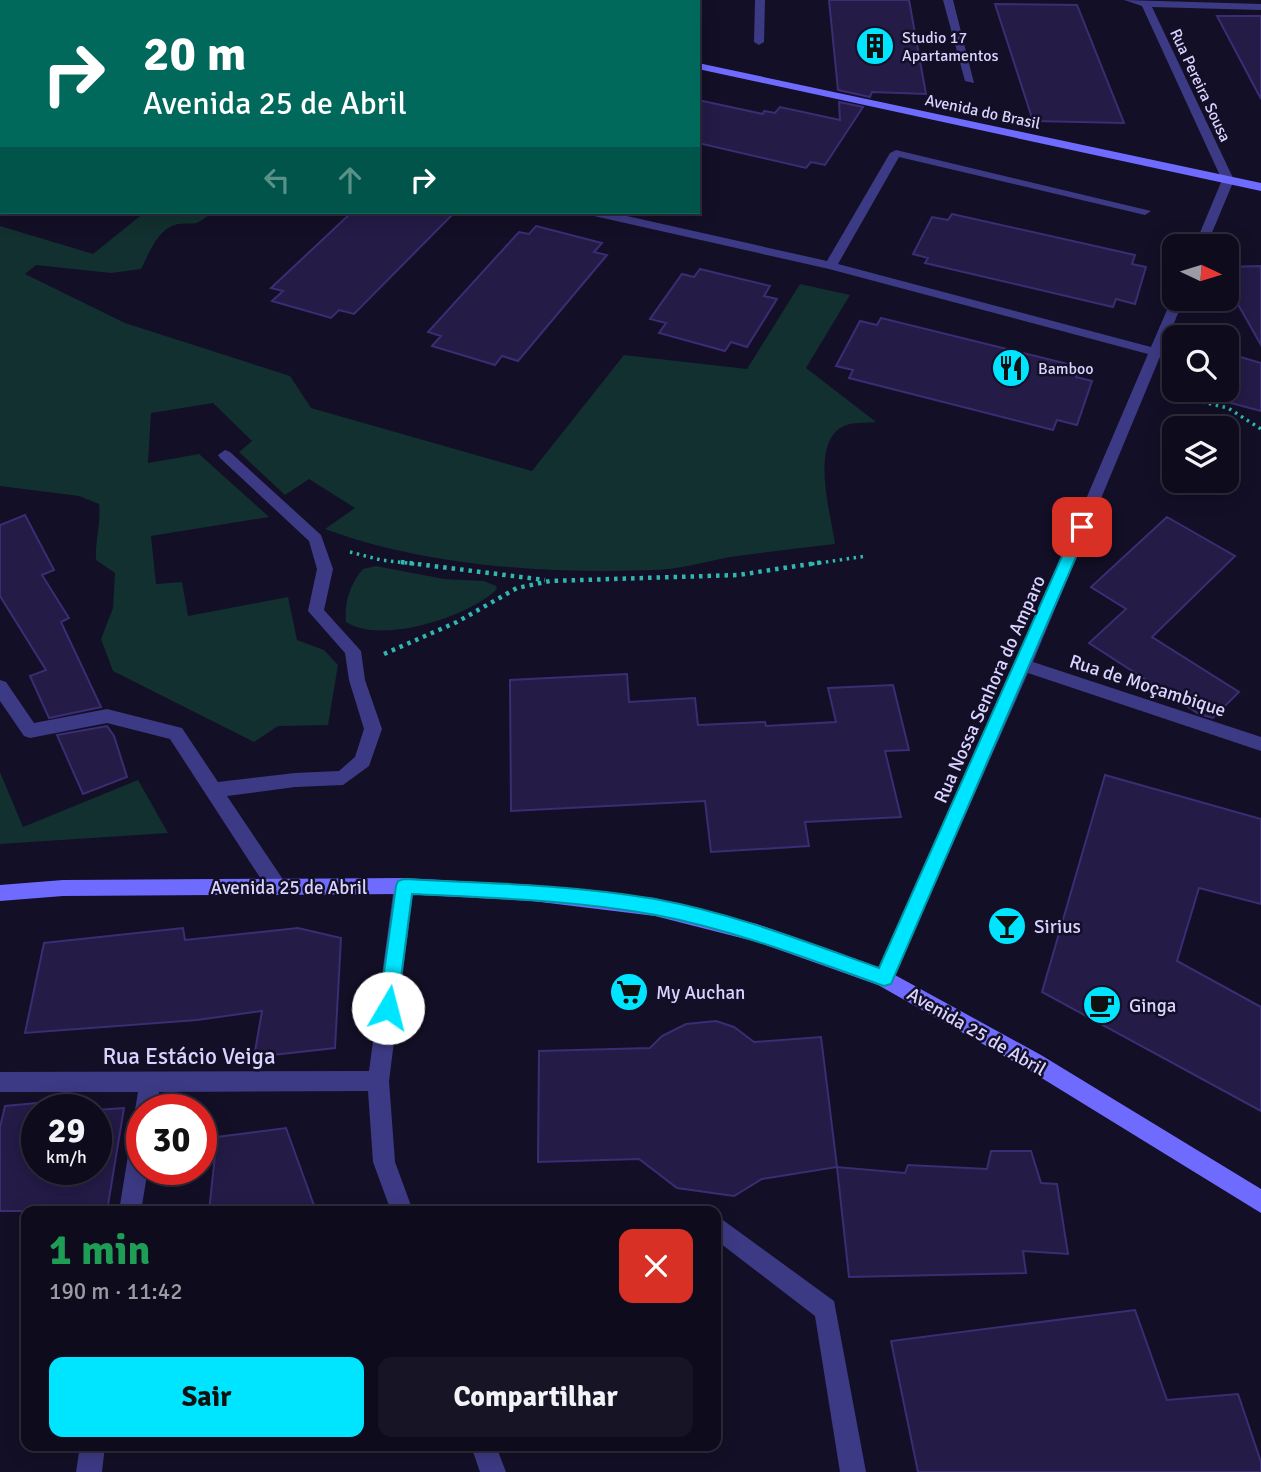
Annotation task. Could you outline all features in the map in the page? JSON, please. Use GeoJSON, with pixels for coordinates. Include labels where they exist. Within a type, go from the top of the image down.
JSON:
{"type":"FeatureCollection","features":[{"type":"Feature","properties":{"kind":"street"},"geometry":{"type":"LineString","coordinates":[[759,42],[760,0]]}},
{"type":"Feature","properties":{"kind":"street"},"geometry":{"type":"LineString","coordinates":[[948,0],[970,81]]}},
{"type":"Feature","properties":{"kind":"street"},"geometry":{"type":"LineString","coordinates":[[1129,0],[1146,4],[1261,7]]}},
{"type":"Feature","properties":{"kind":"street","name":"Rua Pereira Sousa"},"geometry":{"type":"LineString","coordinates":[[1146,4],[1228,180]]}},
{"type":"Feature","properties":{"kind":"street","name":"Avenida do Brasil"},"geometry":{"type":"LineString","coordinates":[[700,66],[1261,187]]}},
{"type":"Feature","properties":{"kind":"street"},"geometry":{"type":"LineString","coordinates":[[831,266],[896,153],[1145,211]]}},
{"type":"Feature","properties":{"kind":"street"},"geometry":{"type":"LineString","coordinates":[[1205,234],[1228,180]]}},
{"type":"Feature","properties":{"kind":"street"},"geometry":{"type":"LineString","coordinates":[[603,214],[831,266],[1156,352]]}},
{"type":"Feature","properties":{"kind":"street","name":"Rua Nossa Senhora do Amparo"},"geometry":{"type":"LineString","coordinates":[[884,978],[1023,665],[1173,312]]}},
{"type":"Feature","properties":{"kind":"street"},"geometry":{"type":"LineString","coordinates":[[214,790],[295,780],[343,778],[363,761],[373,729],[353,651],[316,611],[325,569],[316,539],[225,455]]}},
{"type":"Feature","properties":{"kind":"street","name":"Rua de Moçambique"},"geometry":{"type":"LineString","coordinates":[[1023,665],[1261,744]]}},
{"type":"Feature","properties":{"kind":"street"},"geometry":{"type":"LineString","coordinates":[[0,687],[30,731],[107,716],[176,733],[277,887]]}},
{"type":"Feature","properties":{"kind":"street"},"geometry":{"type":"LineString","coordinates":[[400,1206],[384,1162],[378,1081],[404,886]]}},
{"type":"Feature","properties":{"kind":"street","name":"Avenida 25 de Abril"},"geometry":{"type":"LineString","coordinates":[[0,893],[64,888],[404,886],[531,893],[655,907],[757,933],[884,978],[1034,1062],[1261,1202]]}},
{"type":"Feature","properties":{"kind":"street","name":"Rua Estácio Veiga"},"geometry":{"type":"LineString","coordinates":[[0,1083],[378,1081]]}},
{"type":"Feature","properties":{"kind":"street"},"geometry":{"type":"LineString","coordinates":[[148,1094],[150,1082]]}},
{"type":"Feature","properties":{"kind":"street"},"geometry":{"type":"LineString","coordinates":[[131,1206],[134,1185]]}},
{"type":"Feature","properties":{"kind":"street"},"geometry":{"type":"LineString","coordinates":[[721,1230],[826,1309],[853,1472]]}},
{"type":"Feature","properties":{"kind":"street"},"geometry":{"type":"LineString","coordinates":[[89,1472],[92,1451]]}},
{"type":"Feature","properties":{"kind":"street"},"geometry":{"type":"LineString","coordinates":[[486,1451],[493,1472]]}},
{"type":"Feature","properties":{"kind":"path"},"geometry":{"type":"LineString","coordinates":[[1141,388],[1228,408],[1261,429]]}},
{"type":"Feature","properties":{"kind":"path"},"geometry":{"type":"LineString","coordinates":[[318,547],[335,548],[381,560],[550,581],[738,575],[867,556]]}},
{"type":"Feature","properties":{"kind":"path"},"geometry":{"type":"LineString","coordinates":[[355,667],[457,622],[517,589],[550,581]]}},
{"type":"Feature","properties":{"kind":"green space"},"geometry":{"type":"Polygon","coordinates":[[[143,214],[209,215],[197,223],[179,224],[165,230],[155,241],[141,269],[111,273],[36,265],[25,274],[125,323],[290,376],[311,408],[532,471],[624,355],[747,369],[800,284],[850,295],[806,368],[876,422],[844,426],[833,434],[827,447],[825,480],[835,544],[730,557],[671,569],[611,571],[528,569],[444,559],[363,542],[325,529],[355,508],[309,479],[285,495],[239,452],[252,441],[213,403],[151,413],[148,463],[199,454],[269,517],[151,536],[156,584],[182,582],[188,616],[288,597],[297,640],[324,650],[338,665],[328,725],[278,726],[254,742],[113,671],[101,639],[113,608],[115,573],[96,560],[99,504],[79,496],[0,486],[0,226],[93,254],[143,214]]]}},
{"type":"Feature","properties":{"kind":"green space"},"geometry":{"type":"Polygon","coordinates":[[[376,566],[444,579],[484,581],[497,589],[467,609],[424,625],[402,629],[361,628],[346,622],[347,601],[351,587],[363,569],[376,566]]]}},
{"type":"Feature","properties":{"kind":"green space"},"geometry":{"type":"Polygon","coordinates":[[[0,772],[23,827],[138,780],[168,833],[0,844],[0,772]]]}},
{"type":"Feature","properties":{"kind":"building","name":"Studio 17 Apartamentos"},"geometry":{"type":"Polygon","coordinates":[[[829,0],[909,0],[926,94],[872,92],[870,97],[838,90],[829,0]]]}},
{"type":"Feature","properties":{"kind":"building"},"geometry":{"type":"Polygon","coordinates":[[[995,4],[1077,5],[1124,123],[1033,121],[995,4]]]}},
{"type":"Feature","properties":{"kind":"building"},"geometry":{"type":"Polygon","coordinates":[[[1217,16],[1261,16],[1261,99],[1217,16]]]}},
{"type":"Feature","properties":{"kind":"building"},"geometry":{"type":"Polygon","coordinates":[[[700,100],[763,114],[764,111],[775,113],[780,107],[840,120],[839,102],[863,107],[825,165],[811,162],[806,168],[700,143],[700,100]]]}},
{"type":"Feature","properties":{"kind":"building"},"geometry":{"type":"Polygon","coordinates":[[[350,214],[453,214],[354,314],[339,310],[331,318],[272,301],[283,291],[271,288],[350,214]]]}},
{"type":"Feature","properties":{"kind":"building"},"geometry":{"type":"Polygon","coordinates":[[[952,214],[1135,255],[1132,264],[1146,267],[1135,304],[1116,299],[1113,307],[925,263],[928,258],[913,254],[932,217],[948,220],[952,214]]]}},
{"type":"Feature","properties":{"kind":"building"},"geometry":{"type":"Polygon","coordinates":[[[536,226],[602,243],[594,252],[607,255],[518,361],[502,356],[495,365],[432,346],[441,336],[428,332],[519,232],[529,234],[536,226]]]}},
{"type":"Feature","properties":{"kind":"building"},"geometry":{"type":"Polygon","coordinates":[[[1261,266],[1261,345],[1239,306],[1239,267],[1261,266]]]}},
{"type":"Feature","properties":{"kind":"building"},"geometry":{"type":"Polygon","coordinates":[[[700,269],[770,286],[764,296],[777,299],[747,347],[731,342],[725,351],[659,333],[666,323],[650,319],[682,274],[694,277],[700,269]]]}},
{"type":"Feature","properties":{"kind":"building"},"geometry":{"type":"Polygon","coordinates":[[[881,318],[1080,367],[1076,377],[1092,381],[1077,425],[1057,420],[1053,430],[849,378],[853,370],[836,366],[860,321],[877,325],[881,318]]]}},
{"type":"Feature","properties":{"kind":"building"},"geometry":{"type":"Polygon","coordinates":[[[1239,357],[1261,363],[1261,411],[1227,402],[1239,402],[1239,357]]]}},
{"type":"Feature","properties":{"kind":"building"},"geometry":{"type":"Polygon","coordinates":[[[25,515],[54,570],[42,575],[69,618],[61,622],[101,707],[49,718],[30,676],[46,670],[0,596],[0,525],[25,515]]]}},
{"type":"Feature","properties":{"kind":"building"},"geometry":{"type":"Polygon","coordinates":[[[1167,517],[1235,556],[1152,637],[1239,692],[1213,718],[1199,714],[1089,643],[1126,609],[1091,587],[1167,517]]]}},
{"type":"Feature","properties":{"kind":"building"},"geometry":{"type":"Polygon","coordinates":[[[627,674],[629,702],[695,698],[698,725],[765,722],[766,726],[836,722],[828,688],[893,685],[909,750],[885,751],[901,817],[805,822],[809,846],[711,852],[705,801],[511,811],[510,680],[627,674]]]}},
{"type":"Feature","properties":{"kind":"building"},"geometry":{"type":"Polygon","coordinates":[[[107,726],[114,736],[127,777],[83,794],[57,735],[107,726]]]}},
{"type":"Feature","properties":{"kind":"building"},"geometry":{"type":"Polygon","coordinates":[[[1105,775],[1261,819],[1261,904],[1199,888],[1177,961],[1261,1007],[1261,1111],[1042,992],[1105,775]]]}},
{"type":"Feature","properties":{"kind":"building"},"geometry":{"type":"Polygon","coordinates":[[[183,928],[185,940],[298,928],[341,938],[335,1048],[254,1057],[262,1011],[197,1020],[25,1033],[44,943],[183,928]]]}},
{"type":"Feature","properties":{"kind":"building"},"geometry":{"type":"Polygon","coordinates":[[[716,1021],[734,1027],[754,1042],[821,1037],[837,1167],[762,1179],[734,1196],[677,1188],[639,1159],[538,1162],[539,1051],[650,1048],[662,1036],[686,1024],[716,1021]]]}},
{"type":"Feature","properties":{"kind":"building"},"geometry":{"type":"Polygon","coordinates":[[[21,1104],[21,1185],[111,1185],[108,1206],[21,1206],[21,1211],[0,1211],[0,1127],[5,1106],[21,1104]]]}},
{"type":"Feature","properties":{"kind":"building"},"geometry":{"type":"Polygon","coordinates":[[[124,1108],[112,1181],[112,1109],[124,1108]]]}},
{"type":"Feature","properties":{"kind":"building"},"geometry":{"type":"Polygon","coordinates":[[[286,1128],[314,1206],[210,1206],[212,1185],[217,1185],[217,1137],[286,1128]]]}},
{"type":"Feature","properties":{"kind":"building"},"geometry":{"type":"Polygon","coordinates":[[[991,1151],[1031,1151],[1041,1183],[1057,1184],[1068,1254],[1023,1251],[1026,1273],[849,1277],[837,1167],[905,1173],[908,1165],[987,1169],[991,1151]]]}},
{"type":"Feature","properties":{"kind":"building"},"geometry":{"type":"Polygon","coordinates":[[[1135,1310],[1167,1400],[1238,1394],[1261,1462],[1261,1472],[918,1472],[891,1341],[1135,1310]]]}},
{"type":"Feature","properties":{"kind":"place","name":"Studio 17 Apartamentos"},"geometry":{"type":"Point","coordinates":[875,46]}},
{"type":"Feature","properties":{"kind":"place","name":"Bamboo"},"geometry":{"type":"Point","coordinates":[1011,368]}},
{"type":"Feature","properties":{"kind":"place","name":"Sirius"},"geometry":{"type":"Point","coordinates":[1007,926]}},
{"type":"Feature","properties":{"kind":"place","name":"My Auchan"},"geometry":{"type":"Point","coordinates":[629,992]}},
{"type":"Feature","properties":{"kind":"place","name":"Ginga"},"geometry":{"type":"Point","coordinates":[1102,1005]}},
{"type":"Feature","properties":{"kind":"route"},"geometry":{"type":"LineString","coordinates":[[388,1008],[404,886],[531,893],[655,907],[757,933],[884,978],[1082,527]]}}]}
